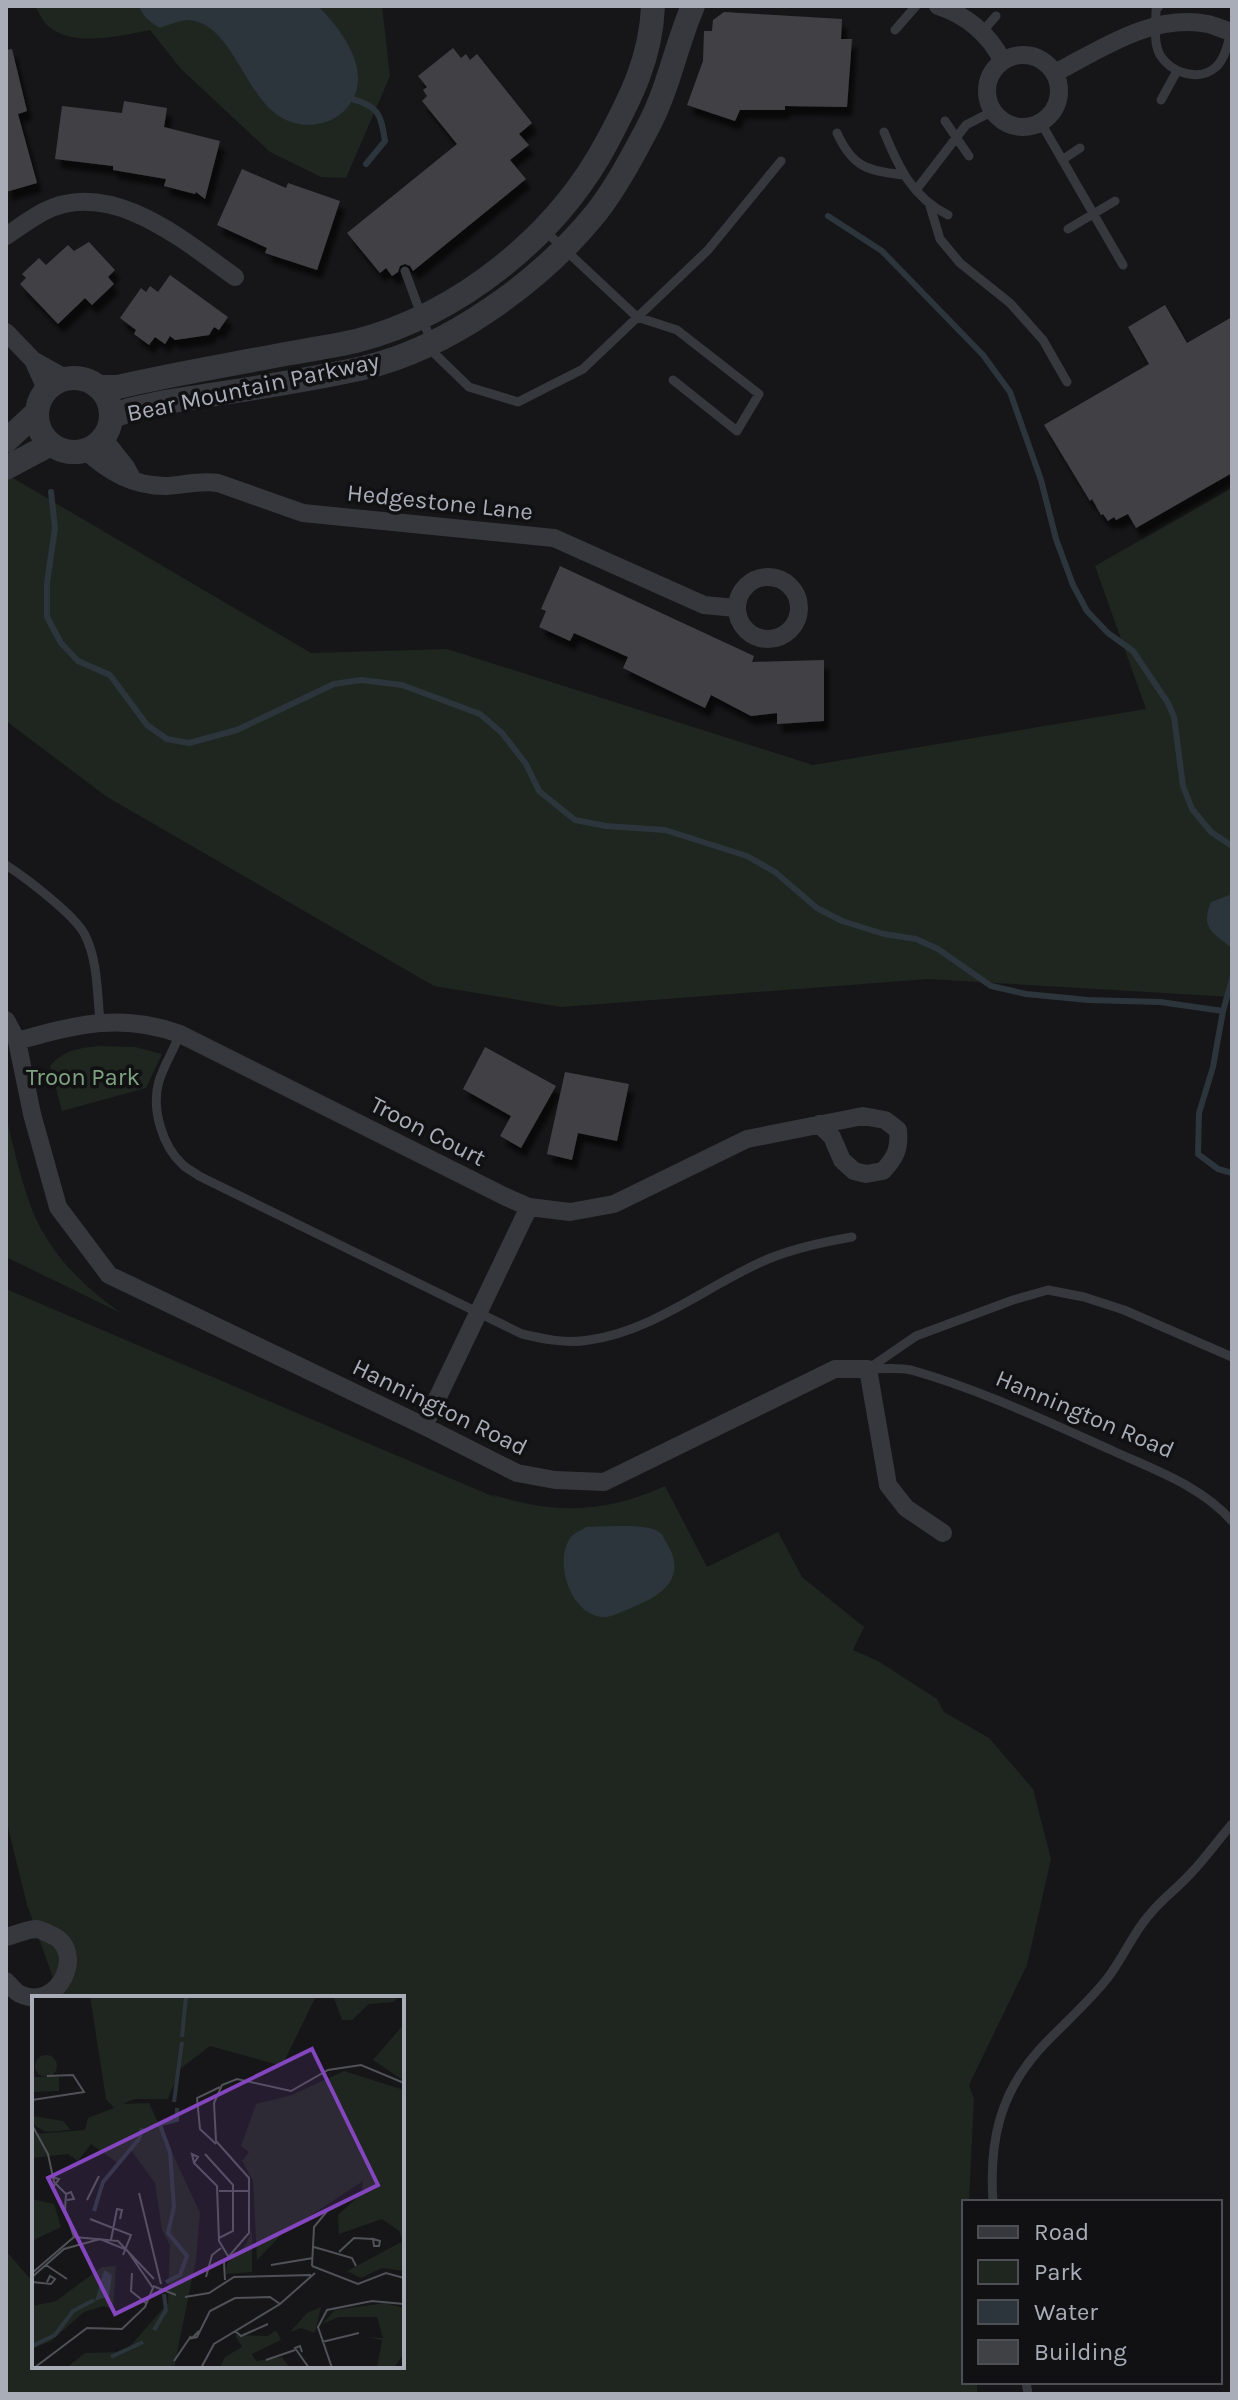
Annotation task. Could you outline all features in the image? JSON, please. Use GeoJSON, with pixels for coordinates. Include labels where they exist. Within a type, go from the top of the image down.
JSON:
{"type":"FeatureCollection","features":[{"type":"Feature","properties":{"kind":"street","name":"Bear Mountain Parkway"},"geometry":{"type":"LineString","coordinates":[[98,387],[118,387],[358,340],[421,317],[449,303],[506,262],[542,229],[572,196],[600,156],[630,100],[647,56],[653,6]]}},
{"type":"Feature","properties":{"kind":"street"},"geometry":{"type":"LineString","coordinates":[[668,6],[686,6]]}},
{"type":"Feature","properties":{"kind":"street","name":"Bear Mountain Parkway"},"geometry":{"type":"LineString","coordinates":[[100,435],[129,410],[365,368],[431,344],[464,327],[525,284],[596,212],[627,167],[669,78],[693,6]]}},
{"type":"Feature","properties":{"kind":"street"},"geometry":{"type":"LineString","coordinates":[[938,6],[962,16],[982,32],[1002,60]]}},
{"type":"Feature","properties":{"kind":"street"},"geometry":{"type":"LineString","coordinates":[[1055,73],[1132,33],[1156,25],[1208,24],[1232,32]]}},
{"type":"Feature","properties":{"kind":"street"},"geometry":{"type":"LineString","coordinates":[[1017,55],[1031,56],[1044,62],[1055,73],[1059,88],[1057,103],[1050,116],[1041,123],[1026,127],[1011,126],[1000,120],[993,111],[988,85],[1002,60],[1017,55]]}},
{"type":"Feature","properties":{"kind":"street"},"geometry":{"type":"LineString","coordinates":[[6,236],[45,211],[75,203],[103,203],[157,224],[235,277]]}},
{"type":"Feature","properties":{"kind":"street"},"geometry":{"type":"LineString","coordinates":[[6,332],[33,360],[50,394],[38,424],[51,444],[73,452],[100,435],[110,406],[98,387],[78,379],[50,394],[6,441]]}},
{"type":"Feature","properties":{"kind":"street","name":"Hedgestone Lane"},"geometry":{"type":"LineString","coordinates":[[100,435],[118,476],[146,484],[167,486],[206,481],[303,513],[554,538],[704,605],[736,608]]}},
{"type":"Feature","properties":{"kind":"street"},"geometry":{"type":"LineString","coordinates":[[6,468],[51,444]]}},
{"type":"Feature","properties":{"kind":"street","name":"Hannington Road"},"geometry":{"type":"LineString","coordinates":[[6,1020],[17,1041],[32,1114],[58,1207],[109,1275],[517,1473],[555,1480],[604,1482],[835,1369],[868,1369]]}},
{"type":"Feature","properties":{"kind":"street","name":"Troon Court"},"geometry":{"type":"LineString","coordinates":[[17,1041],[100,1021],[158,1026],[180,1034],[529,1207],[570,1212],[614,1204],[747,1139],[819,1124]]}},
{"type":"Feature","properties":{"kind":"street"},"geometry":{"type":"LineString","coordinates":[[424,1426],[529,1207]]}},
{"type":"Feature","properties":{"kind":"street"},"geometry":{"type":"LineString","coordinates":[[868,1369],[888,1485],[906,1508],[943,1533]]}},
{"type":"Feature","properties":{"kind":"street"},"geometry":{"type":"LineString","coordinates":[[6,1937],[37,1929],[56,1936],[67,1953],[68,1973],[57,1990],[44,1996]]}},
{"type":"Feature","properties":{"kind":"street"},"geometry":{"type":"LineString","coordinates":[[6,1981],[19,1994],[32,1997]]}},
{"type":"Feature","properties":{"kind":"lane"},"geometry":{"type":"LineString","coordinates":[[895,30],[916,6]]}},
{"type":"Feature","properties":{"kind":"lane"},"geometry":{"type":"LineString","coordinates":[[1159,6],[1156,10],[1156,43],[1160,54],[1177,71],[1190,75],[1216,67],[1232,32]]}},
{"type":"Feature","properties":{"kind":"lane"},"geometry":{"type":"LineString","coordinates":[[982,32],[996,16]]}},
{"type":"Feature","properties":{"kind":"lane"},"geometry":{"type":"LineString","coordinates":[[1161,100],[1177,71]]}},
{"type":"Feature","properties":{"kind":"lane"},"geometry":{"type":"LineString","coordinates":[[916,190],[966,125],[993,111]]}},
{"type":"Feature","properties":{"kind":"lane"},"geometry":{"type":"LineString","coordinates":[[945,121],[969,156]]}},
{"type":"Feature","properties":{"kind":"lane"},"geometry":{"type":"LineString","coordinates":[[1041,123],[1123,265]]}},
{"type":"Feature","properties":{"kind":"lane"},"geometry":{"type":"LineString","coordinates":[[884,132],[903,175],[930,206],[948,215]]}},
{"type":"Feature","properties":{"kind":"lane"},"geometry":{"type":"LineString","coordinates":[[837,133],[852,160],[876,171],[903,175]]}},
{"type":"Feature","properties":{"kind":"lane"},"geometry":{"type":"LineString","coordinates":[[1062,160],[1080,148]]}},
{"type":"Feature","properties":{"kind":"lane"},"geometry":{"type":"LineString","coordinates":[[405,271],[436,355],[469,387],[518,402],[583,369],[708,250],[781,161]]}},
{"type":"Feature","properties":{"kind":"lane"},"geometry":{"type":"LineString","coordinates":[[1068,229],[1115,201]]}},
{"type":"Feature","properties":{"kind":"lane"},"geometry":{"type":"LineString","coordinates":[[930,206],[940,239],[960,263],[1010,303],[1043,340],[1067,382]]}},
{"type":"Feature","properties":{"kind":"lane"},"geometry":{"type":"LineString","coordinates":[[542,229],[637,317],[677,330],[759,394],[737,431],[673,380]]}},
{"type":"Feature","properties":{"kind":"lane"},"geometry":{"type":"LineString","coordinates":[[6,865],[69,915],[83,932],[95,968],[100,1021]]}},
{"type":"Feature","properties":{"kind":"lane"},"geometry":{"type":"LineString","coordinates":[[180,1034],[159,1079],[156,1097],[163,1134],[171,1151],[183,1165],[199,1176],[522,1334],[551,1341],[587,1341],[617,1334],[649,1321],[768,1260],[808,1246],[852,1237]]}},
{"type":"Feature","properties":{"kind":"lane"},"geometry":{"type":"LineString","coordinates":[[868,1369],[916,1336],[1048,1290],[1124,1310],[1232,1357]]}},
{"type":"Feature","properties":{"kind":"lane","name":"Hannington Road"},"geometry":{"type":"LineString","coordinates":[[868,1369],[907,1369],[1067,1430],[1191,1486],[1220,1507],[1232,1521]]}},
{"type":"Feature","properties":{"kind":"lane"},"geometry":{"type":"LineString","coordinates":[[993,2200],[991,2169],[996,2133],[1005,2100],[1023,2070],[1109,1977],[1150,1913],[1193,1871],[1232,1824]]}},
{"type":"Feature","properties":{"kind":"green space"},"geometry":{"type":"Polygon","coordinates":[[[35,6],[382,6],[390,76],[346,178],[321,177],[270,152],[181,69],[150,30],[95,38],[67,36],[45,23],[35,6]]]}},
{"type":"Feature","properties":{"kind":"green space"},"geometry":{"type":"Polygon","coordinates":[[[6,474],[311,653],[447,649],[813,765],[1146,709],[1095,566],[1232,488],[1232,997],[928,979],[561,1007],[434,986],[107,797],[6,721],[6,474]]]}},
{"type":"Feature","properties":{"kind":"green space","name":"Troon Park"},"geometry":{"type":"Polygon","coordinates":[[[99,1046],[135,1047],[162,1054],[146,1088],[62,1111],[50,1066],[66,1053],[99,1046]]]}},
{"type":"Feature","properties":{"kind":"green space"},"geometry":{"type":"Polygon","coordinates":[[[6,1117],[25,1189],[40,1228],[70,1268],[121,1313],[6,1257],[6,1117]]]}},
{"type":"Feature","properties":{"kind":"green space"},"geometry":{"type":"Polygon","coordinates":[[[6,1289],[499,1499],[490,1494],[536,1505],[579,1508],[621,1502],[665,1486],[707,1567],[778,1532],[802,1577],[864,1627],[853,1650],[878,1661],[937,1699],[944,1712],[989,1738],[1033,1789],[1051,1859],[1027,1965],[969,2085],[974,2099],[969,2200],[962,2200],[962,2384],[977,2384],[977,2394],[6,2394],[6,2251],[32,2281],[32,2368],[404,2368],[404,1996],[43,1996],[57,1989],[27,1905],[6,1819],[6,1289]]]}},
{"type":"Feature","properties":{"kind":"water"},"geometry":{"type":"Polygon","coordinates":[[[139,6],[318,6],[351,49],[357,70],[356,92],[351,103],[335,118],[314,125],[291,122],[275,113],[262,100],[230,50],[205,25],[185,20],[160,28],[142,13],[139,6]]]}},
{"type":"Feature","properties":{"kind":"water"},"geometry":{"type":"Polygon","coordinates":[[[1232,894],[1232,948],[1210,929],[1207,918],[1211,902],[1232,894]]]}},
{"type":"Feature","properties":{"kind":"water"},"geometry":{"type":"Polygon","coordinates":[[[635,1526],[659,1532],[674,1558],[671,1580],[652,1598],[607,1617],[584,1609],[569,1588],[564,1560],[571,1537],[586,1527],[635,1526]]]}},
{"type":"Feature","properties":{"kind":"building"},"geometry":{"type":"Polygon","coordinates":[[[724,12],[842,19],[841,39],[852,39],[847,107],[785,106],[785,110],[740,110],[735,121],[687,105],[703,61],[704,31],[712,31],[713,20],[724,12]]]}},
{"type":"Feature","properties":{"kind":"building"},"geometry":{"type":"Polygon","coordinates":[[[453,48],[461,58],[466,54],[470,60],[477,54],[532,123],[519,134],[529,145],[510,160],[526,179],[413,271],[405,264],[392,276],[386,268],[380,273],[347,233],[457,144],[422,101],[427,96],[423,90],[427,87],[418,76],[453,48]]]}},
{"type":"Feature","properties":{"kind":"building"},"geometry":{"type":"Polygon","coordinates":[[[12,49],[27,111],[18,114],[37,183],[6,192],[6,50],[12,49]]]}},
{"type":"Feature","properties":{"kind":"building"},"geometry":{"type":"Polygon","coordinates":[[[124,101],[167,108],[164,127],[220,141],[205,199],[196,192],[164,186],[166,179],[113,170],[113,166],[55,159],[62,106],[122,113],[124,101]]]}},
{"type":"Feature","properties":{"kind":"building"},"geometry":{"type":"Polygon","coordinates":[[[242,169],[286,188],[288,183],[340,201],[317,270],[265,253],[267,248],[217,225],[242,169]]]}},
{"type":"Feature","properties":{"kind":"building"},"geometry":{"type":"Polygon","coordinates":[[[89,242],[115,270],[108,277],[114,284],[92,305],[85,298],[58,324],[20,284],[26,278],[22,274],[39,258],[46,265],[68,245],[74,251],[89,242]]]}},
{"type":"Feature","properties":{"kind":"building"},"geometry":{"type":"Polygon","coordinates":[[[170,275],[228,317],[219,330],[214,327],[209,335],[175,340],[170,336],[165,344],[155,337],[149,345],[134,334],[136,330],[120,318],[141,288],[146,292],[150,286],[158,292],[170,275]]]}},
{"type":"Feature","properties":{"kind":"building"},"geometry":{"type":"Polygon","coordinates":[[[1165,305],[1187,343],[1232,317],[1232,473],[1136,528],[1128,514],[1108,521],[1101,515],[1044,425],[1149,364],[1128,327],[1165,305]]]}},
{"type":"Feature","properties":{"kind":"building"},"geometry":{"type":"Polygon","coordinates":[[[560,566],[754,656],[752,662],[824,660],[824,721],[777,724],[777,713],[751,716],[711,695],[705,708],[623,668],[628,657],[574,633],[570,641],[539,627],[546,611],[541,609],[560,566]]]}},
{"type":"Feature","properties":{"kind":"building"},"geometry":{"type":"Polygon","coordinates":[[[485,1047],[556,1086],[521,1148],[500,1136],[511,1116],[463,1089],[485,1047]]]}},
{"type":"Feature","properties":{"kind":"building"},"geometry":{"type":"Polygon","coordinates":[[[565,1072],[629,1084],[617,1141],[578,1133],[572,1160],[547,1154],[565,1072]]]}},
{"type":"Feature","properties":{"kind":"waterway"},"geometry":{"type":"LineString","coordinates":[[352,99],[373,109],[382,124],[385,141],[366,164]]}},
{"type":"Feature","properties":{"kind":"waterway"},"geometry":{"type":"LineString","coordinates":[[828,216],[882,251],[983,355],[1010,392],[1073,585],[1087,611],[1108,633],[1133,651],[1168,703],[1174,717],[1183,786],[1192,809],[1211,832],[1232,846]]}},
{"type":"Feature","properties":{"kind":"waterway"},"geometry":{"type":"LineString","coordinates":[[51,492],[55,528],[47,583],[47,617],[61,643],[78,661],[110,675],[147,725],[167,739],[189,743],[237,730],[334,684],[361,680],[402,685],[480,714],[502,733],[526,764],[539,791],[575,820],[606,826],[665,830],[747,856],[775,872],[817,908],[842,921],[884,934],[916,939],[938,949],[991,986],[1026,994],[1160,1002],[1223,1011]]}},
{"type":"Feature","properties":{"kind":"waterway"},"geometry":{"type":"LineString","coordinates":[[1232,979],[1213,1067],[1199,1113],[1198,1154],[1218,1169],[1232,1173]]}}]}
